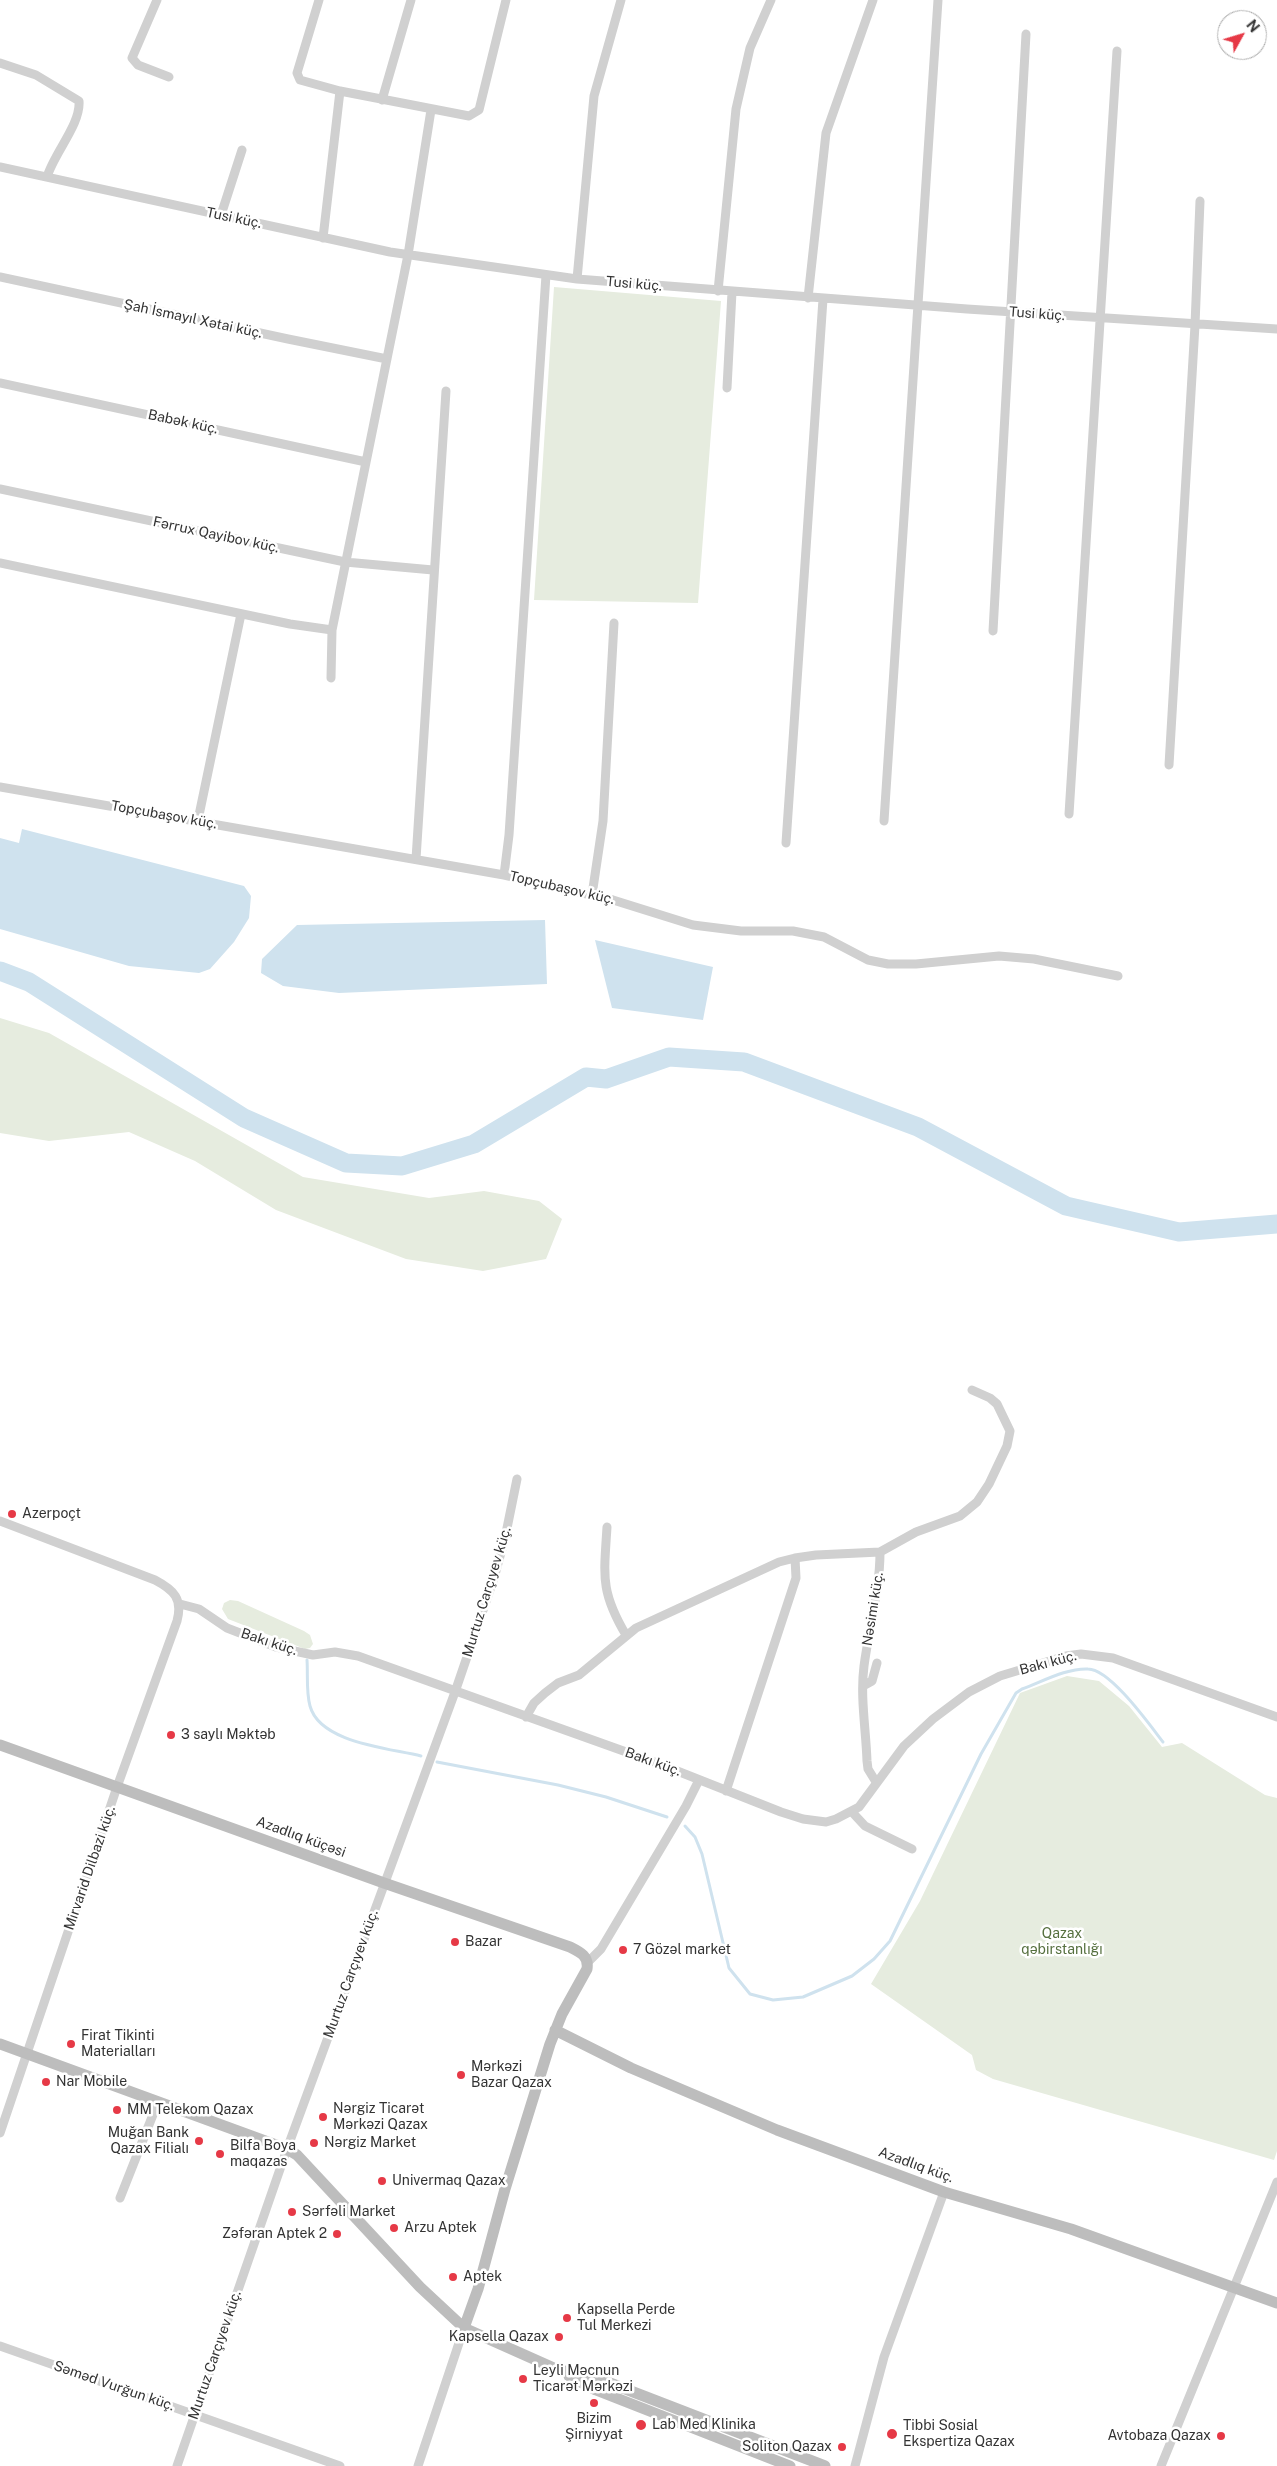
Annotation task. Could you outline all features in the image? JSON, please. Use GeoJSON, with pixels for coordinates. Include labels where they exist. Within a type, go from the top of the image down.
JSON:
{"type":"FeatureCollection","features":[{"type":"Feature","properties":{"kind":"street"},"geometry":{"type":"LineString","coordinates":[[157,0],[132,58],[138,65],[169,78]]}},
{"type":"Feature","properties":{"kind":"street"},"geometry":{"type":"LineString","coordinates":[[319,0],[297,77],[303,83],[340,92],[469,116],[479,110],[506,0]]}},
{"type":"Feature","properties":{"kind":"street"},"geometry":{"type":"LineString","coordinates":[[382,100],[410,0]]}},
{"type":"Feature","properties":{"kind":"street"},"geometry":{"type":"LineString","coordinates":[[577,279],[594,96],[621,0]]}},
{"type":"Feature","properties":{"kind":"street"},"geometry":{"type":"LineString","coordinates":[[718,291],[736,109],[750,48],[771,0]]}},
{"type":"Feature","properties":{"kind":"street"},"geometry":{"type":"LineString","coordinates":[[808,298],[826,133],[873,0]]}},
{"type":"Feature","properties":{"kind":"street"},"geometry":{"type":"LineString","coordinates":[[884,821],[938,0]]}},
{"type":"Feature","properties":{"kind":"street"},"geometry":{"type":"LineString","coordinates":[[993,631],[1026,34]]}},
{"type":"Feature","properties":{"kind":"street"},"geometry":{"type":"LineString","coordinates":[[1069,814],[1117,51]]}},
{"type":"Feature","properties":{"kind":"street"},"geometry":{"type":"LineString","coordinates":[[0,63],[36,75],[79,100],[77,116],[52,161],[47,177]]}},
{"type":"Feature","properties":{"kind":"street"},"geometry":{"type":"LineString","coordinates":[[323,238],[340,92]]}},
{"type":"Feature","properties":{"kind":"street"},"geometry":{"type":"LineString","coordinates":[[331,678],[332,630],[408,255],[431,110]]}},
{"type":"Feature","properties":{"kind":"street"},"geometry":{"type":"LineString","coordinates":[[221,215],[242,150]]}},
{"type":"Feature","properties":{"kind":"street","name":"Tusi küç."},"geometry":{"type":"LineString","coordinates":[[0,167],[408,255],[577,279],[917,306],[1277,329]]}},
{"type":"Feature","properties":{"kind":"street"},"geometry":{"type":"LineString","coordinates":[[1169,765],[1195,325],[1200,202]]}},
{"type":"Feature","properties":{"kind":"street"},"geometry":{"type":"LineString","coordinates":[[504,875],[509,835],[546,275]]}},
{"type":"Feature","properties":{"kind":"street","name":"Şah İsmayıl Xətai küç."},"geometry":{"type":"LineString","coordinates":[[0,277],[288,340],[387,359]]}},
{"type":"Feature","properties":{"kind":"street"},"geometry":{"type":"LineString","coordinates":[[727,388],[732,292]]}},
{"type":"Feature","properties":{"kind":"street"},"geometry":{"type":"LineString","coordinates":[[786,843],[823,299]]}},
{"type":"Feature","properties":{"kind":"street","name":"Babək küç."},"geometry":{"type":"LineString","coordinates":[[0,383],[366,462]]}},
{"type":"Feature","properties":{"kind":"street"},"geometry":{"type":"LineString","coordinates":[[416,859],[433,570],[446,391]]}},
{"type":"Feature","properties":{"kind":"street","name":"Fərrux Qayibov küç."},"geometry":{"type":"LineString","coordinates":[[0,489],[345,562],[433,570]]}},
{"type":"Feature","properties":{"kind":"street"},"geometry":{"type":"LineString","coordinates":[[0,563],[313,629],[332,630]]}},
{"type":"Feature","properties":{"kind":"street"},"geometry":{"type":"LineString","coordinates":[[198,820],[241,614]]}},
{"type":"Feature","properties":{"kind":"street"},"geometry":{"type":"LineString","coordinates":[[592,895],[603,821],[614,623]]}},
{"type":"Feature","properties":{"kind":"street","name":"Topçubaşov küç."},"geometry":{"type":"LineString","coordinates":[[0,787],[198,820],[504,875],[592,895],[693,925],[741,931],[793,931],[824,937],[868,960],[888,964],[916,964],[999,956],[1034,959],[1118,976]]}},
{"type":"Feature","properties":{"kind":"street"},"geometry":{"type":"LineString","coordinates":[[880,1552],[916,1532],[960,1516],[977,1502],[989,1484],[1007,1446],[1010,1431],[997,1404],[990,1398],[972,1390]]}},
{"type":"Feature","properties":{"kind":"street","name":"Murtuz Carçıyev küç."},"geometry":{"type":"LineString","coordinates":[[177,2466],[287,2149],[455,1692],[506,1538],[517,1479]]}},
{"type":"Feature","properties":{"kind":"street"},"geometry":{"type":"LineString","coordinates":[[0,1521],[155,1580],[172,1590],[180,1604]]}},
{"type":"Feature","properties":{"kind":"street"},"geometry":{"type":"LineString","coordinates":[[608,1527],[605,1566],[606,1594],[611,1610],[626,1635]]}},
{"type":"Feature","properties":{"kind":"street","name":"Nəsimi küç."},"geometry":{"type":"LineString","coordinates":[[526,1717],[534,1703],[558,1682],[579,1675],[626,1635],[653,1618],[779,1562],[816,1555],[880,1552],[863,1686],[867,1762],[868,1769],[876,1782]]}},
{"type":"Feature","properties":{"kind":"street"},"geometry":{"type":"LineString","coordinates":[[726,1791],[796,1578],[795,1558]]}},
{"type":"Feature","properties":{"kind":"street","name":"Bakı küç."},"geometry":{"type":"LineString","coordinates":[[180,1604],[199,1609],[226,1628],[276,1647],[313,1655],[336,1652],[358,1656],[803,1819],[826,1822],[852,1812],[869,1796],[876,1782],[894,1757],[921,1730],[977,1687],[1000,1676],[1066,1656],[1089,1654],[1113,1658],[1277,1717]]}},
{"type":"Feature","properties":{"kind":"street","name":"Mirvarid Dilbazi küç."},"geometry":{"type":"LineString","coordinates":[[0,2132],[117,1787],[177,1621],[180,1604]]}},
{"type":"Feature","properties":{"kind":"street"},"geometry":{"type":"LineString","coordinates":[[863,1686],[872,1681],[877,1663]]}},
{"type":"Feature","properties":{"kind":"street","name":"Azadlıq küçəsi"},"geometry":{"type":"LineString","coordinates":[[0,1745],[384,1883],[570,1947],[584,1956],[588,1962]]}},
{"type":"Feature","properties":{"kind":"street"},"geometry":{"type":"LineString","coordinates":[[418,2466],[480,2282],[505,2189],[554,2030],[585,1974],[588,1962],[602,1949],[686,1806],[699,1780]]}},
{"type":"Feature","properties":{"kind":"street"},"geometry":{"type":"LineString","coordinates":[[852,1812],[865,1826],[912,1849]]}},
{"type":"Feature","properties":{"kind":"street","name":"Azadlıq küç."},"geometry":{"type":"LineString","coordinates":[[554,2030],[631,2068],[739,2115],[944,2192],[1071,2229],[1277,2302]]}},
{"type":"Feature","properties":{"kind":"street"},"geometry":{"type":"LineString","coordinates":[[0,2044],[287,2149],[306,2163],[420,2287],[464,2328],[556,2369],[596,2390],[790,2466]]}},
{"type":"Feature","properties":{"kind":"street"},"geometry":{"type":"LineString","coordinates":[[120,2198],[158,2102]]}},
{"type":"Feature","properties":{"kind":"street"},"geometry":{"type":"LineString","coordinates":[[1161,2466],[1277,2182]]}},
{"type":"Feature","properties":{"kind":"street"},"geometry":{"type":"LineString","coordinates":[[855,2466],[884,2357],[944,2192]]}},
{"type":"Feature","properties":{"kind":"street","name":"Səməd Vurğun küç."},"geometry":{"type":"LineString","coordinates":[[0,2346],[340,2466]]}},
{"type":"Feature","properties":{"kind":"street"},"geometry":{"type":"LineString","coordinates":[[556,2369],[597,2378],[826,2466]]}},
{"type":"Feature","properties":{"kind":"green space"},"geometry":{"type":"Polygon","coordinates":[[[554,287],[721,301],[698,603],[534,600],[554,287]]]}},
{"type":"Feature","properties":{"kind":"green space"},"geometry":{"type":"Polygon","coordinates":[[[0,1018],[49,1033],[303,1177],[429,1198],[484,1191],[539,1201],[562,1219],[546,1259],[483,1271],[406,1259],[276,1210],[195,1161],[129,1132],[49,1141],[0,1133],[0,1018]]]}},
{"type":"Feature","properties":{"kind":"green space"},"geometry":{"type":"Polygon","coordinates":[[[230,1600],[238,1601],[304,1631],[310,1635],[313,1644],[310,1648],[305,1649],[228,1619],[222,1609],[224,1603],[230,1600]]]}},
{"type":"Feature","properties":{"kind":"green space","name":"Qazax qəbirstanlığı"},"geometry":{"type":"Polygon","coordinates":[[[1067,1676],[1099,1681],[1129,1706],[1162,1747],[1182,1743],[1265,1795],[1277,1798],[1277,2151],[1274,2160],[993,2079],[976,2070],[972,2055],[871,1984],[920,1901],[1020,1693],[1067,1676]]]}},
{"type":"Feature","properties":{"kind":"water"},"geometry":{"type":"Polygon","coordinates":[[[22,829],[244,886],[251,896],[249,918],[234,942],[210,969],[199,973],[129,966],[0,929],[0,838],[19,843],[22,829]]]}},
{"type":"Feature","properties":{"kind":"water"},"geometry":{"type":"Polygon","coordinates":[[[545,920],[547,984],[339,993],[283,986],[261,973],[262,959],[297,925],[545,920]]]}},
{"type":"Feature","properties":{"kind":"water"},"geometry":{"type":"Polygon","coordinates":[[[595,940],[713,967],[703,1020],[612,1008],[595,940]]]}},
{"type":"Feature","properties":{"kind":"waterway"},"geometry":{"type":"LineString","coordinates":[[0,971],[29,982],[244,1118],[346,1163],[402,1166],[474,1144],[586,1077],[606,1079],[669,1057],[744,1062],[918,1127],[1066,1206],[1179,1232],[1277,1224]]}},
{"type":"Feature","properties":{"kind":"waterway"},"geometry":{"type":"LineString","coordinates":[[307,1660],[310,1706],[316,1718],[327,1728],[357,1742],[421,1756]]}},
{"type":"Feature","properties":{"kind":"waterway"},"geometry":{"type":"LineString","coordinates":[[685,1826],[695,1837],[702,1854],[729,1968],[750,1994],[773,2000],[803,1997],[852,1976],[874,1959],[890,1941],[981,1754],[1016,1693],[1063,1673],[1080,1669],[1097,1671],[1118,1687],[1163,1742]]}},
{"type":"Feature","properties":{"kind":"waterway"},"geometry":{"type":"LineString","coordinates":[[437,1762],[558,1785],[606,1797],[667,1817]]}},
{"type":"Feature","properties":{"kind":"place","name":"Azerpoçt"},"geometry":{"type":"Point","coordinates":[12,1514]}},
{"type":"Feature","properties":{"kind":"place","name":"3 saylı Məktəb"},"geometry":{"type":"Point","coordinates":[171,1735]}},
{"type":"Feature","properties":{"kind":"place","name":"Bazar"},"geometry":{"type":"Point","coordinates":[455,1942]}},
{"type":"Feature","properties":{"kind":"place","name":"7 Gözəl market"},"geometry":{"type":"Point","coordinates":[623,1950]}},
{"type":"Feature","properties":{"kind":"place","name":"Firat Tikinti Materialları"},"geometry":{"type":"Point","coordinates":[71,2044]}},
{"type":"Feature","properties":{"kind":"place","name":"Mərkəzi Bazar Qazax"},"geometry":{"type":"Point","coordinates":[461,2075]}},
{"type":"Feature","properties":{"kind":"place","name":"Nar Mobile"},"geometry":{"type":"Point","coordinates":[46,2082]}},
{"type":"Feature","properties":{"kind":"place","name":"MM Telekom Qazax"},"geometry":{"type":"Point","coordinates":[117,2110]}},
{"type":"Feature","properties":{"kind":"place","name":"Nərgiz Ticarət Mərkəzi Qazax"},"geometry":{"type":"Point","coordinates":[323,2117]}},
{"type":"Feature","properties":{"kind":"place","name":"Muğan Bank Qazax Filialı"},"geometry":{"type":"Point","coordinates":[199,2141]}},
{"type":"Feature","properties":{"kind":"place","name":"Nərgiz Market"},"geometry":{"type":"Point","coordinates":[314,2143]}},
{"type":"Feature","properties":{"kind":"place","name":"Bilfa Boya maqazas"},"geometry":{"type":"Point","coordinates":[220,2154]}},
{"type":"Feature","properties":{"kind":"place","name":"Univermaq Qazax"},"geometry":{"type":"Point","coordinates":[382,2181]}},
{"type":"Feature","properties":{"kind":"place","name":"Sərfəli Market"},"geometry":{"type":"Point","coordinates":[292,2212]}},
{"type":"Feature","properties":{"kind":"place","name":"Arzu Aptek"},"geometry":{"type":"Point","coordinates":[394,2228]}},
{"type":"Feature","properties":{"kind":"place","name":"Zəfəran Aptek 2"},"geometry":{"type":"Point","coordinates":[337,2234]}},
{"type":"Feature","properties":{"kind":"place","name":"Aptek"},"geometry":{"type":"Point","coordinates":[453,2277]}},
{"type":"Feature","properties":{"kind":"place","name":"Kapsella Perde Tul Merkezi"},"geometry":{"type":"Point","coordinates":[567,2318]}},
{"type":"Feature","properties":{"kind":"place","name":"Kapsella Qazax"},"geometry":{"type":"Point","coordinates":[559,2337]}},
{"type":"Feature","properties":{"kind":"place","name":"Leyli Məcnun Ticarət Mərkəzi"},"geometry":{"type":"Point","coordinates":[523,2379]}},
{"type":"Feature","properties":{"kind":"place","name":"Bizim Şirniyyat"},"geometry":{"type":"Point","coordinates":[594,2403]}},
{"type":"Feature","properties":{"kind":"place","name":"Lab Med Klinika"},"geometry":{"type":"Point","coordinates":[641,2425]}},
{"type":"Feature","properties":{"kind":"place","name":"Tibbi Sosial Ekspertiza Qazax"},"geometry":{"type":"Point","coordinates":[892,2434]}},
{"type":"Feature","properties":{"kind":"place","name":"Avtobaza Qazax"},"geometry":{"type":"Point","coordinates":[1221,2436]}},
{"type":"Feature","properties":{"kind":"place","name":"Soliton Qazax"},"geometry":{"type":"Point","coordinates":[842,2447]}}]}
